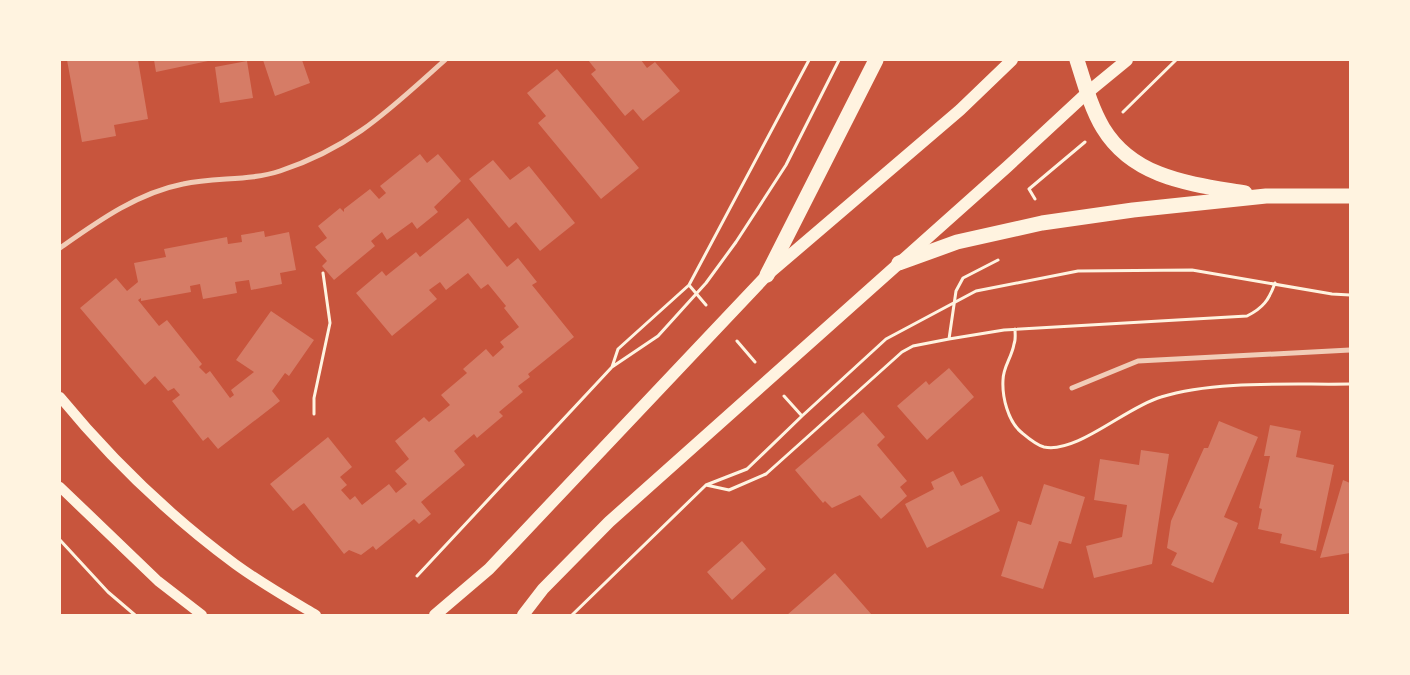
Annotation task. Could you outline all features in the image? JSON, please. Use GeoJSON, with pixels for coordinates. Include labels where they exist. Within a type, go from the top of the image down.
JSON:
{"type":"FeatureCollection","features":[{"type":"Feature","properties":{"kind":"highway"},"geometry":{"type":"LineString","coordinates":[[767,275],[876,60]]}},
{"type":"Feature","properties":{"kind":"highway"},"geometry":{"type":"LineString","coordinates":[[1076,60],[1103,128],[1118,148],[1137,164],[1163,177],[1266,196]]}},
{"type":"Feature","properties":{"kind":"highway"},"geometry":{"type":"LineString","coordinates":[[899,263],[957,242],[1042,223],[1133,210],[1266,196],[1350,196]]}},
{"type":"Feature","properties":{"kind":"main road"},"geometry":{"type":"LineString","coordinates":[[435,615],[489,569],[767,275],[960,110],[1012,60]]}},
{"type":"Feature","properties":{"kind":"main road"},"geometry":{"type":"LineString","coordinates":[[523,615],[543,589],[609,522],[1088,92],[1127,60]]}},
{"type":"Feature","properties":{"kind":"main road"},"geometry":{"type":"LineString","coordinates":[[60,397],[117,462],[191,530],[237,566],[316,615]]}},
{"type":"Feature","properties":{"kind":"main road"},"geometry":{"type":"LineString","coordinates":[[60,487],[158,581],[202,615]]}},
{"type":"Feature","properties":{"kind":"street"},"geometry":{"type":"LineString","coordinates":[[60,248],[108,216],[161,190],[197,181],[267,174],[331,150],[375,122],[445,60]]}},
{"type":"Feature","properties":{"kind":"street"},"geometry":{"type":"LineString","coordinates":[[1072,388],[1138,361],[1350,350]]}},
{"type":"Feature","properties":{"kind":"path"},"geometry":{"type":"LineString","coordinates":[[417,576],[612,367],[658,336],[711,276],[786,165],[839,60]]}},
{"type":"Feature","properties":{"kind":"path"},"geometry":{"type":"LineString","coordinates":[[1029,189],[1038,204],[1042,223]]}},
{"type":"Feature","properties":{"kind":"path"},"geometry":{"type":"LineString","coordinates":[[949,339],[956,291],[963,278],[1001,259]]}},
{"type":"Feature","properties":{"kind":"path"},"geometry":{"type":"LineString","coordinates":[[1192,270],[1332,294],[1350,295]]}},
{"type":"Feature","properties":{"kind":"path"},"geometry":{"type":"LineString","coordinates":[[314,414],[314,398],[330,323],[323,273]]}},
{"type":"Feature","properties":{"kind":"path"},"geometry":{"type":"LineString","coordinates":[[706,485],[729,490],[766,474],[902,352],[913,346],[1015,329],[1247,316],[1261,308],[1269,298],[1276,283]]}},
{"type":"Feature","properties":{"kind":"path"},"geometry":{"type":"LineString","coordinates":[[612,367],[618,349],[689,285]]}},
{"type":"Feature","properties":{"kind":"path"},"geometry":{"type":"LineString","coordinates":[[1015,329],[1014,344],[1006,362],[1003,379],[1004,398],[1009,415],[1019,430],[1043,447],[1061,447],[1074,443],[1136,406],[1160,397],[1191,390],[1350,384]]}},
{"type":"Feature","properties":{"kind":"path"},"geometry":{"type":"LineString","coordinates":[[572,615],[706,485],[747,469],[802,416]]}},
{"type":"Feature","properties":{"kind":"path"},"geometry":{"type":"LineString","coordinates":[[60,540],[108,592],[135,615]]}},
{"type":"Feature","properties":{"kind":"building"},"geometry":{"type":"Polygon","coordinates":[[[67,60],[138,60],[148,119],[114,125],[116,136],[82,142],[67,60]]]}},
{"type":"Feature","properties":{"kind":"building"},"geometry":{"type":"Polygon","coordinates":[[[154,60],[208,60],[208,61],[156,72],[154,60]]]}},
{"type":"Feature","properties":{"kind":"building"},"geometry":{"type":"Polygon","coordinates":[[[263,60],[302,60],[310,83],[275,96],[263,60]]]}},
{"type":"Feature","properties":{"kind":"building"},"geometry":{"type":"Polygon","coordinates":[[[588,60],[641,60],[647,68],[655,62],[680,91],[643,121],[633,109],[625,116],[591,74],[596,70],[588,60]]]}},
{"type":"Feature","properties":{"kind":"building"},"geometry":{"type":"Polygon","coordinates":[[[247,61],[253,98],[220,103],[215,67],[247,61]]]}},
{"type":"Feature","properties":{"kind":"building"},"geometry":{"type":"Polygon","coordinates":[[[557,69],[639,168],[601,199],[538,123],[546,116],[527,93],[557,69]]]}},
{"type":"Feature","properties":{"kind":"building"},"geometry":{"type":"Polygon","coordinates":[[[420,154],[427,163],[438,154],[461,181],[434,207],[438,212],[417,229],[412,222],[387,240],[382,232],[371,241],[375,246],[334,280],[322,266],[327,261],[315,247],[327,238],[318,226],[340,208],[344,212],[344,209],[370,189],[379,199],[386,193],[380,186],[420,154]]]}},
{"type":"Feature","properties":{"kind":"building"},"geometry":{"type":"Polygon","coordinates":[[[493,160],[510,180],[529,166],[575,223],[540,251],[516,222],[509,228],[469,179],[493,160]]]}},
{"type":"Feature","properties":{"kind":"building"},"geometry":{"type":"Polygon","coordinates":[[[468,218],[507,267],[518,258],[537,282],[532,285],[574,337],[528,374],[530,377],[518,386],[523,392],[499,412],[503,416],[477,438],[474,434],[454,451],[465,465],[421,502],[431,514],[419,524],[414,519],[376,550],[373,546],[361,555],[349,550],[344,554],[304,503],[293,511],[270,484],[328,437],[352,467],[340,477],[347,485],[341,490],[350,500],[355,496],[362,505],[389,484],[396,493],[407,484],[395,471],[409,459],[395,441],[424,417],[429,422],[450,405],[441,395],[467,373],[463,369],[486,349],[493,357],[504,347],[500,342],[519,327],[504,308],[506,306],[488,284],[481,289],[468,273],[446,290],[440,282],[429,290],[437,299],[392,336],[356,293],[382,271],[386,276],[416,252],[420,257],[468,218]]]}},
{"type":"Feature","properties":{"kind":"building"},"geometry":{"type":"Polygon","coordinates":[[[264,231],[265,237],[289,232],[296,270],[280,273],[282,284],[251,290],[249,280],[235,282],[237,293],[203,299],[200,284],[190,286],[191,292],[141,301],[141,298],[138,300],[159,326],[167,320],[202,364],[199,367],[206,374],[210,371],[230,398],[234,395],[231,390],[254,372],[236,360],[271,311],[314,340],[289,376],[285,373],[272,391],[280,401],[218,449],[208,437],[203,441],[172,401],[180,395],[174,388],[168,391],[155,376],[145,385],[80,308],[116,278],[127,291],[138,282],[134,263],[166,257],[164,249],[227,237],[228,244],[242,242],[241,235],[264,231]]]}},
{"type":"Feature","properties":{"kind":"building"},"geometry":{"type":"Polygon","coordinates":[[[949,368],[974,397],[927,440],[897,406],[926,381],[929,385],[949,368]]]}},
{"type":"Feature","properties":{"kind":"building"},"geometry":{"type":"Polygon","coordinates":[[[863,412],[885,437],[877,445],[907,481],[900,487],[907,496],[881,519],[860,495],[832,508],[825,501],[823,503],[795,470],[863,412]]]}},
{"type":"Feature","properties":{"kind":"building"},"geometry":{"type":"Polygon","coordinates":[[[1219,421],[1258,437],[1224,517],[1238,523],[1213,583],[1171,565],[1177,553],[1167,548],[1171,521],[1204,448],[1208,448],[1219,421]]]}},
{"type":"Feature","properties":{"kind":"building"},"geometry":{"type":"Polygon","coordinates":[[[1270,425],[1301,431],[1296,457],[1334,465],[1316,551],[1280,543],[1282,534],[1258,529],[1262,509],[1259,508],[1270,456],[1264,456],[1270,425]]]}},
{"type":"Feature","properties":{"kind":"building"},"geometry":{"type":"Polygon","coordinates":[[[1141,450],[1169,454],[1152,564],[1094,578],[1086,546],[1122,537],[1127,505],[1094,500],[1100,459],[1139,465],[1141,450]]]}},
{"type":"Feature","properties":{"kind":"building"},"geometry":{"type":"Polygon","coordinates":[[[953,471],[961,486],[982,476],[1000,511],[927,548],[905,504],[934,489],[931,482],[953,471]]]}},
{"type":"Feature","properties":{"kind":"building"},"geometry":{"type":"Polygon","coordinates":[[[1343,480],[1350,483],[1350,553],[1320,558],[1343,480]]]}},
{"type":"Feature","properties":{"kind":"building"},"geometry":{"type":"Polygon","coordinates":[[[1044,484],[1085,497],[1071,544],[1059,541],[1043,589],[1001,576],[1018,521],[1031,525],[1044,484]]]}},
{"type":"Feature","properties":{"kind":"building"},"geometry":{"type":"Polygon","coordinates":[[[742,541],[766,569],[732,600],[707,572],[742,541]]]}},
{"type":"Feature","properties":{"kind":"building"},"geometry":{"type":"Polygon","coordinates":[[[835,573],[872,615],[787,615],[835,573]]]}}]}
